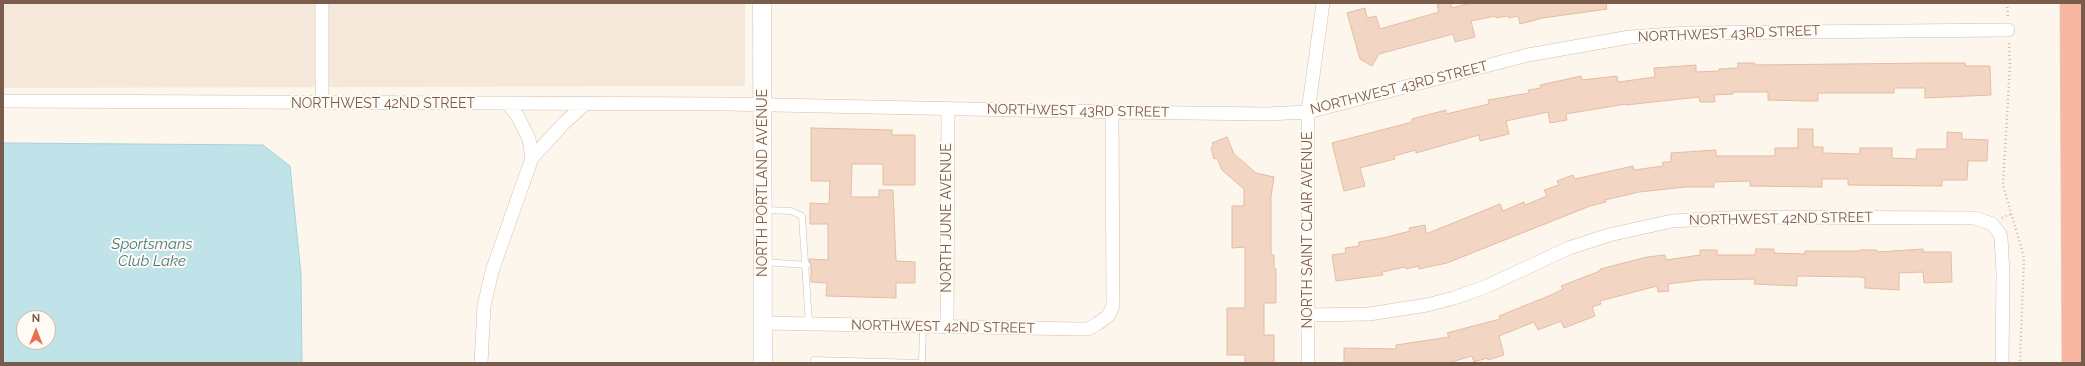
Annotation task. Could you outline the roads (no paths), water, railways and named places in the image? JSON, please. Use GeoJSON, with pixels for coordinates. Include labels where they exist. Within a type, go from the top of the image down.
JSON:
{"type":"FeatureCollection","features":[{"type":"Feature","properties":{"kind":"highway"},"geometry":{"type":"LineString","coordinates":[[2071,3],[2073,363]]}},
{"type":"Feature","properties":{"kind":"highway"},"geometry":{"type":"LineString","coordinates":[[2059,363],[2073,282]]}},
{"type":"Feature","properties":{"kind":"main road","name":"NORTH PORTLAND AVENUE"},"geometry":{"type":"LineString","coordinates":[[762,3],[763,363]]}},
{"type":"Feature","properties":{"kind":"street"},"geometry":{"type":"LineString","coordinates":[[322,3],[322,103]]}},
{"type":"Feature","properties":{"kind":"street","name":"NORTH SAINT CLAIR AVENUE"},"geometry":{"type":"LineString","coordinates":[[1308,363],[1308,112],[1323,3]]}},
{"type":"Feature","properties":{"kind":"street","name":"NORTHWEST 43RD STREET"},"geometry":{"type":"LineString","coordinates":[[763,105],[1267,114],[1308,112],[1528,55],[1630,37],[1688,33],[2008,30]]}},
{"type":"Feature","properties":{"kind":"street","name":"NORTHWEST 42ND STREET"},"geometry":{"type":"LineString","coordinates":[[3,102],[763,105]]}},
{"type":"Feature","properties":{"kind":"street"},"geometry":{"type":"LineString","coordinates":[[508,104],[518,117],[529,139],[532,158]]}},
{"type":"Feature","properties":{"kind":"street"},"geometry":{"type":"LineString","coordinates":[[481,363],[484,306],[492,271],[532,158],[564,123],[585,104]]}},
{"type":"Feature","properties":{"kind":"street","name":"NORTH JUNE AVENUE"},"geometry":{"type":"LineString","coordinates":[[947,327],[948,108]]}},
{"type":"Feature","properties":{"kind":"street","name":"NORTHWEST 42ND STREET"},"geometry":{"type":"LineString","coordinates":[[763,323],[923,327],[1088,328],[1108,316],[1113,306],[1112,112]]}},
{"type":"Feature","properties":{"kind":"street","name":"NORTHWEST 42ND STREET"},"geometry":{"type":"LineString","coordinates":[[1308,315],[1369,314],[1427,305],[1454,298],[1485,287],[1576,245],[1608,235],[1672,221],[1746,217],[1981,219],[1992,224],[2000,234],[2001,238],[2003,273],[2002,363]]}},
{"type":"Feature","properties":{"kind":"lane"},"geometry":{"type":"LineString","coordinates":[[763,210],[791,211],[802,216],[807,265],[809,324]]}},
{"type":"Feature","properties":{"kind":"lane"},"geometry":{"type":"LineString","coordinates":[[763,262],[807,265]]}},
{"type":"Feature","properties":{"kind":"lane"},"geometry":{"type":"LineString","coordinates":[[814,363],[814,360],[920,363],[923,327]]}},
{"type":"Feature","properties":{"kind":"water","name":"Sportsmans Club Lake"},"geometry":{"type":"Polygon","coordinates":[[[3,143],[263,145],[290,166],[301,274],[302,363],[3,363],[3,143]]]}}]}
